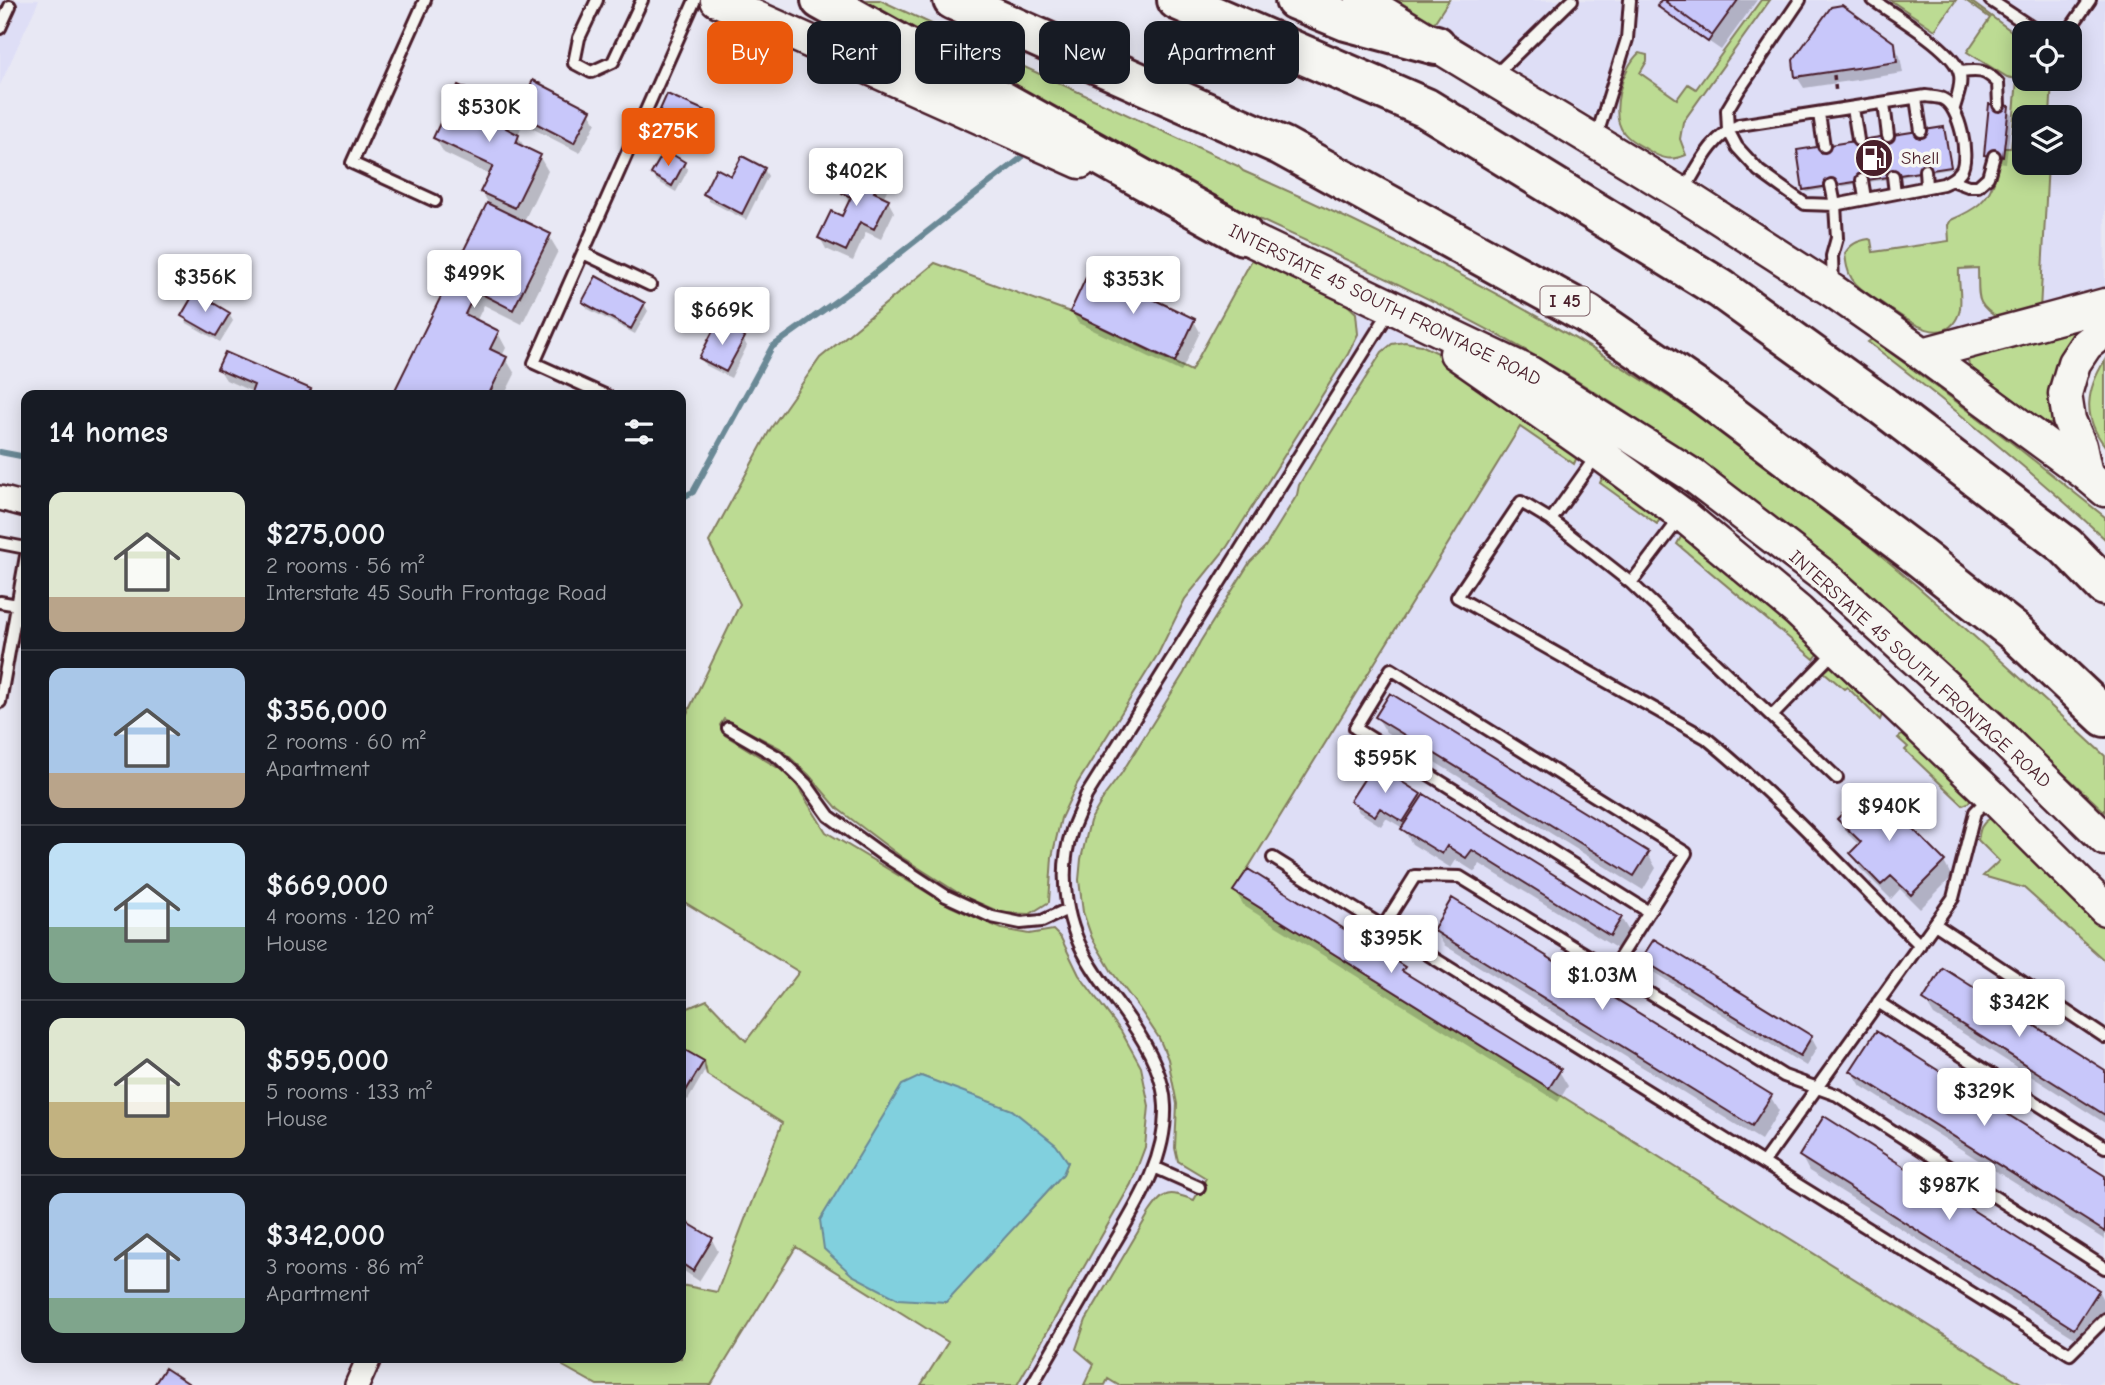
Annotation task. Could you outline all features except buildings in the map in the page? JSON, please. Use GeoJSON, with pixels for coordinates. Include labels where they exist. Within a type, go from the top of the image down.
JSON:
{"type":"FeatureCollection","features":[{"type":"Feature","properties":{"kind":"highway"},"geometry":{"type":"LineString","coordinates":[[821,0],[1243,235]]}},
{"type":"Feature","properties":{"kind":"highway","name":"I 45"},"geometry":{"type":"LineString","coordinates":[[953,0],[1282,146],[1587,314],[1709,398],[1913,552],[2016,633],[2105,717]]}},
{"type":"Feature","properties":{"kind":"highway"},"geometry":{"type":"LineString","coordinates":[[1177,0],[1426,108],[1721,289],[1883,406],[2066,546],[2105,586]]}},
{"type":"Feature","properties":{"kind":"highway"},"geometry":{"type":"LineString","coordinates":[[1295,0],[1346,21],[1436,45]]}},
{"type":"Feature","properties":{"kind":"main road","name":"INTERSTATE 45 SOUTH FRONTAGE ROAD"},"geometry":{"type":"LineString","coordinates":[[717,0],[1243,235],[1530,373],[1692,475],[1825,577],[1998,734],[2105,839]]}},
{"type":"Feature","properties":{"kind":"main road"},"geometry":{"type":"LineString","coordinates":[[1362,0],[1682,194],[1833,292],[1923,354],[2096,482]]}},
{"type":"Feature","properties":{"kind":"main road"},"geometry":{"type":"LineString","coordinates":[[1923,354],[2105,305]]}},
{"type":"Feature","properties":{"kind":"main road"},"geometry":{"type":"LineString","coordinates":[[1392,307],[1683,515],[1798,611],[1991,795],[2105,909]]}},
{"type":"Feature","properties":{"kind":"main road"},"geometry":{"type":"LineString","coordinates":[[2096,482],[2069,420],[2065,394],[2074,363],[2086,345],[2105,330]]}},
{"type":"Feature","properties":{"kind":"street"},"geometry":{"type":"LineString","coordinates":[[0,498],[21,504]]}},
{"type":"Feature","properties":{"kind":"street"},"geometry":{"type":"LineString","coordinates":[[357,1385],[367,1363]]}},
{"type":"Feature","properties":{"kind":"lane"},"geometry":{"type":"LineString","coordinates":[[425,0],[352,163],[435,201]]}},
{"type":"Feature","properties":{"kind":"lane"},"geometry":{"type":"LineString","coordinates":[[597,0],[579,38],[574,63],[591,72],[613,62],[642,0]]}},
{"type":"Feature","properties":{"kind":"lane"},"geometry":{"type":"LineString","coordinates":[[594,390],[534,363],[695,0]]}},
{"type":"Feature","properties":{"kind":"lane"},"geometry":{"type":"LineString","coordinates":[[1491,79],[1572,0]]}},
{"type":"Feature","properties":{"kind":"lane"},"geometry":{"type":"LineString","coordinates":[[1595,141],[1627,39],[1630,0]]}},
{"type":"Feature","properties":{"kind":"lane"},"geometry":{"type":"LineString","coordinates":[[1682,194],[1717,138],[1728,130],[1739,125],[1926,96],[1943,99],[1954,108],[1965,155],[1962,170],[1952,180],[1835,205],[1805,204],[1759,171],[1737,147],[1728,130],[1727,110],[1800,0]]}},
{"type":"Feature","properties":{"kind":"lane"},"geometry":{"type":"LineString","coordinates":[[1872,0],[1952,57],[1960,72],[1960,87],[1954,108]]}},
{"type":"Feature","properties":{"kind":"lane"},"geometry":{"type":"LineString","coordinates":[[1990,0],[2022,21]]}},
{"type":"Feature","properties":{"kind":"lane"},"geometry":{"type":"LineString","coordinates":[[2075,21],[2090,0]]}},
{"type":"Feature","properties":{"kind":"lane"},"geometry":{"type":"LineString","coordinates":[[0,28],[10,6]]}},
{"type":"Feature","properties":{"kind":"lane"},"geometry":{"type":"LineString","coordinates":[[1960,72],[1977,70],[1990,74],[1998,83],[1999,105]]}},
{"type":"Feature","properties":{"kind":"lane"},"geometry":{"type":"LineString","coordinates":[[1916,98],[1921,131]]}},
{"type":"Feature","properties":{"kind":"lane"},"geometry":{"type":"LineString","coordinates":[[1884,103],[1888,136]]}},
{"type":"Feature","properties":{"kind":"lane"},"geometry":{"type":"LineString","coordinates":[[1853,108],[1858,140]]}},
{"type":"Feature","properties":{"kind":"lane"},"geometry":{"type":"LineString","coordinates":[[1819,114],[1824,146]]}},
{"type":"Feature","properties":{"kind":"lane"},"geometry":{"type":"LineString","coordinates":[[1952,180],[1968,186],[1978,186],[1988,177],[1994,156]]}},
{"type":"Feature","properties":{"kind":"lane"},"geometry":{"type":"LineString","coordinates":[[1925,170],[1926,187]]}},
{"type":"Feature","properties":{"kind":"lane"},"geometry":{"type":"LineString","coordinates":[[1894,176],[1895,193]]}},
{"type":"Feature","properties":{"kind":"lane"},"geometry":{"type":"LineString","coordinates":[[1862,180],[1865,198]]}},
{"type":"Feature","properties":{"kind":"lane"},"geometry":{"type":"LineString","coordinates":[[1831,186],[1837,238],[1832,256],[1833,292]]}},
{"type":"Feature","properties":{"kind":"lane"},"geometry":{"type":"LineString","coordinates":[[583,253],[650,285]]}},
{"type":"Feature","properties":{"kind":"lane"},"geometry":{"type":"LineString","coordinates":[[1032,1385],[1145,1189],[1161,1149],[1165,1105],[1160,1080],[1139,1033],[1092,968],[1072,928],[1065,889],[1065,867],[1072,832],[1086,796],[1392,307]]}},
{"type":"Feature","properties":{"kind":"lane"},"geometry":{"type":"LineString","coordinates":[[1551,520],[1599,453]]}},
{"type":"Feature","properties":{"kind":"lane"},"geometry":{"type":"LineString","coordinates":[[1837,778],[1631,583],[1551,520],[1521,502],[1457,597],[1706,738],[1795,818],[1920,945]]}},
{"type":"Feature","properties":{"kind":"lane"},"geometry":{"type":"LineString","coordinates":[[1631,583],[1683,515]]}},
{"type":"Feature","properties":{"kind":"lane"},"geometry":{"type":"LineString","coordinates":[[0,543],[21,547]]}},
{"type":"Feature","properties":{"kind":"lane"},"geometry":{"type":"LineString","coordinates":[[0,702],[21,587]]}},
{"type":"Feature","properties":{"kind":"lane"},"geometry":{"type":"LineString","coordinates":[[0,602],[18,605]]}},
{"type":"Feature","properties":{"kind":"lane"},"geometry":{"type":"LineString","coordinates":[[1772,716],[1838,648]]}},
{"type":"Feature","properties":{"kind":"lane"},"geometry":{"type":"LineString","coordinates":[[1612,970],[1649,912],[1686,853],[1391,669],[1355,728],[1649,912]]}},
{"type":"Feature","properties":{"kind":"lane"},"geometry":{"type":"LineString","coordinates":[[728,728],[778,757],[806,784],[829,816],[946,897],[992,917],[1021,923],[1042,921],[1068,909]]}},
{"type":"Feature","properties":{"kind":"lane"},"geometry":{"type":"LineString","coordinates":[[1763,1163],[1953,898],[1975,813],[1991,795]]}},
{"type":"Feature","properties":{"kind":"lane"},"geometry":{"type":"LineString","coordinates":[[1273,858],[2070,1354],[2105,1319]]}},
{"type":"Feature","properties":{"kind":"lane"},"geometry":{"type":"LineString","coordinates":[[1383,927],[1415,876],[1460,877],[1784,1076],[1837,1095],[2105,1268]]}},
{"type":"Feature","properties":{"kind":"lane"},"geometry":{"type":"LineString","coordinates":[[1935,924],[2105,1037]]}},
{"type":"Feature","properties":{"kind":"lane"},"geometry":{"type":"LineString","coordinates":[[1878,1002],[2105,1147]]}},
{"type":"Feature","properties":{"kind":"lane"},"geometry":{"type":"LineString","coordinates":[[1154,1167],[1199,1187]]}},
{"type":"Feature","properties":{"kind":"path"},"geometry":{"type":"LineString","coordinates":[[1833,75],[1836,99]]}},
{"type":"Feature","properties":{"kind":"shaded area"},"geometry":{"type":"Polygon","coordinates":[[[0,0],[39,0],[0,85],[0,0]]]}},
{"type":"Feature","properties":{"kind":"shaded area"},"geometry":{"type":"Polygon","coordinates":[[[1435,0],[2105,0],[2105,291],[2010,318],[1942,331],[1929,330],[1911,323],[1658,156],[1428,19],[1435,0]]]}},
{"type":"Feature","properties":{"kind":"shaded area"},"geometry":{"type":"Polygon","coordinates":[[[1254,256],[1341,299],[1436,352],[1530,412],[1701,537],[2105,921],[2105,1378],[2098,1385],[967,1385],[1027,968],[1033,834],[1189,376],[1254,256]]]}},
{"type":"Feature","properties":{"kind":"green space"},"geometry":{"type":"Polygon","coordinates":[[[840,0],[880,0],[925,21],[915,21],[915,41],[901,33],[901,21],[878,21],[840,0]]]}},
{"type":"Feature","properties":{"kind":"green space"},"geometry":{"type":"Polygon","coordinates":[[[1397,0],[1449,0],[1434,23],[1397,0]]]}},
{"type":"Feature","properties":{"kind":"green space"},"geometry":{"type":"Polygon","coordinates":[[[1761,0],[1770,0],[1683,122],[1680,139],[1686,155],[1664,158],[1624,133],[1618,115],[1620,92],[1627,69],[1639,53],[1647,55],[1647,61],[1640,73],[1677,99],[1688,84],[1696,89],[1761,0]]]}},
{"type":"Feature","properties":{"kind":"green space"},"geometry":{"type":"Polygon","coordinates":[[[1890,0],[1956,0],[1935,30],[1890,0]]]}},
{"type":"Feature","properties":{"kind":"green space"},"geometry":{"type":"Polygon","coordinates":[[[1965,0],[1969,0],[2012,31],[2012,78],[1967,52],[1990,18],[1965,0]]]}},
{"type":"Feature","properties":{"kind":"green space"},"geometry":{"type":"Polygon","coordinates":[[[1025,67],[1039,74],[1039,84],[1061,84],[1427,257],[1545,321],[1661,391],[1768,466],[1868,545],[2105,756],[2105,812],[1999,710],[1994,709],[1886,612],[1774,519],[1657,433],[1534,355],[1485,328],[1336,254],[1122,154],[994,84],[1025,84],[1025,67]]]}},
{"type":"Feature","properties":{"kind":"green space"},"geometry":{"type":"Polygon","coordinates":[[[2016,91],[2051,91],[2051,105],[2015,105],[2016,91]]]}},
{"type":"Feature","properties":{"kind":"green space"},"geometry":{"type":"Polygon","coordinates":[[[2012,136],[2012,175],[2047,175],[2040,310],[2001,320],[1982,304],[1978,268],[1959,269],[1959,313],[1953,324],[1935,331],[1904,318],[1868,294],[1852,279],[1845,253],[1855,243],[1871,240],[1873,252],[1949,241],[1948,225],[1951,220],[1967,213],[1985,198],[1993,184],[2004,148],[2011,148],[2012,136]]]}},
{"type":"Feature","properties":{"kind":"green space"},"geometry":{"type":"Polygon","coordinates":[[[1254,256],[1341,299],[1356,313],[1358,334],[1227,547],[1185,599],[1158,654],[1077,784],[1061,818],[1052,857],[1049,902],[1030,914],[1002,913],[963,896],[900,856],[838,809],[809,775],[780,748],[724,719],[720,725],[725,735],[791,776],[826,832],[950,906],[1002,929],[1029,934],[1053,930],[1061,938],[1079,975],[1121,1031],[1141,1067],[1149,1106],[1145,1147],[1131,1184],[1017,1385],[921,1385],[948,1342],[796,1247],[711,1385],[597,1385],[563,1366],[563,1363],[686,1363],[686,1286],[717,1292],[782,1123],[707,1075],[704,1061],[686,1051],[686,1009],[707,1000],[746,1041],[799,972],[686,903],[686,716],[740,604],[709,542],[771,428],[820,358],[935,263],[1070,312],[1191,371],[1254,256]],[[921,1076],[945,1302],[1063,1174],[1068,1162],[943,1085],[921,1076]]]}},
{"type":"Feature","properties":{"kind":"green space"},"geometry":{"type":"Polygon","coordinates":[[[2093,318],[2054,424],[2042,421],[1969,366],[1970,353],[2093,318]]]}},
{"type":"Feature","properties":{"kind":"green space"},"geometry":{"type":"Polygon","coordinates":[[[1872,339],[2012,443],[2105,517],[2105,539],[1989,438],[1868,342],[1872,339]]]}},
{"type":"Feature","properties":{"kind":"green space"},"geometry":{"type":"Polygon","coordinates":[[[1405,342],[1436,352],[1530,412],[1577,457],[1574,464],[1520,427],[1234,891],[2024,1385],[1118,1385],[1108,1379],[1105,1385],[1084,1385],[1094,1364],[1076,1349],[1086,1320],[1149,1213],[1163,1196],[1168,1194],[1194,1200],[1206,1178],[1178,1161],[1175,1148],[1177,1104],[1168,1059],[1159,1038],[1112,972],[1092,938],[1083,912],[1079,880],[1090,821],[1184,673],[1250,562],[1265,547],[1297,495],[1299,485],[1320,450],[1382,352],[1392,344],[1405,342]]]}},
{"type":"Feature","properties":{"kind":"green space"},"geometry":{"type":"Polygon","coordinates":[[[2105,360],[2105,446],[2093,425],[2089,403],[2094,382],[2105,360]]]}},
{"type":"Feature","properties":{"kind":"green space"},"geometry":{"type":"Polygon","coordinates":[[[1606,469],[1661,517],[1657,524],[1600,483],[1606,469]]]}},
{"type":"Feature","properties":{"kind":"green space"},"geometry":{"type":"Polygon","coordinates":[[[1688,531],[1820,646],[1814,659],[1677,544],[1688,531]]]}},
{"type":"Feature","properties":{"kind":"green space"},"geometry":{"type":"Polygon","coordinates":[[[1842,665],[1883,713],[1880,720],[1847,687],[1844,689],[1824,672],[1830,667],[1842,665]]]}},
{"type":"Feature","properties":{"kind":"green space"},"geometry":{"type":"Polygon","coordinates":[[[1911,733],[1972,797],[1968,803],[1963,805],[1905,750],[1908,747],[1898,738],[1911,733]]]}},
{"type":"Feature","properties":{"kind":"green space"},"geometry":{"type":"Polygon","coordinates":[[[1989,819],[1998,819],[2105,921],[2105,961],[2024,888],[1983,876],[1999,861],[1978,840],[1982,826],[1989,819]]]}},
{"type":"Feature","properties":{"kind":"water"},"geometry":{"type":"Polygon","coordinates":[[[921,1076],[1012,1110],[1056,1145],[1068,1162],[1063,1174],[946,1302],[898,1299],[852,1275],[824,1249],[820,1220],[902,1085],[921,1076]]]}},
{"type":"Feature","properties":{"kind":"waterway"},"geometry":{"type":"LineString","coordinates":[[686,496],[693,492],[772,347],[871,276],[1021,158]]}},
{"type":"Feature","properties":{"kind":"waterway"},"geometry":{"type":"LineString","coordinates":[[0,452],[21,456]]}},
{"type":"Feature","properties":{"kind":"place","name":"Shell"},"geometry":{"type":"Point","coordinates":[1874,158]}}]}
